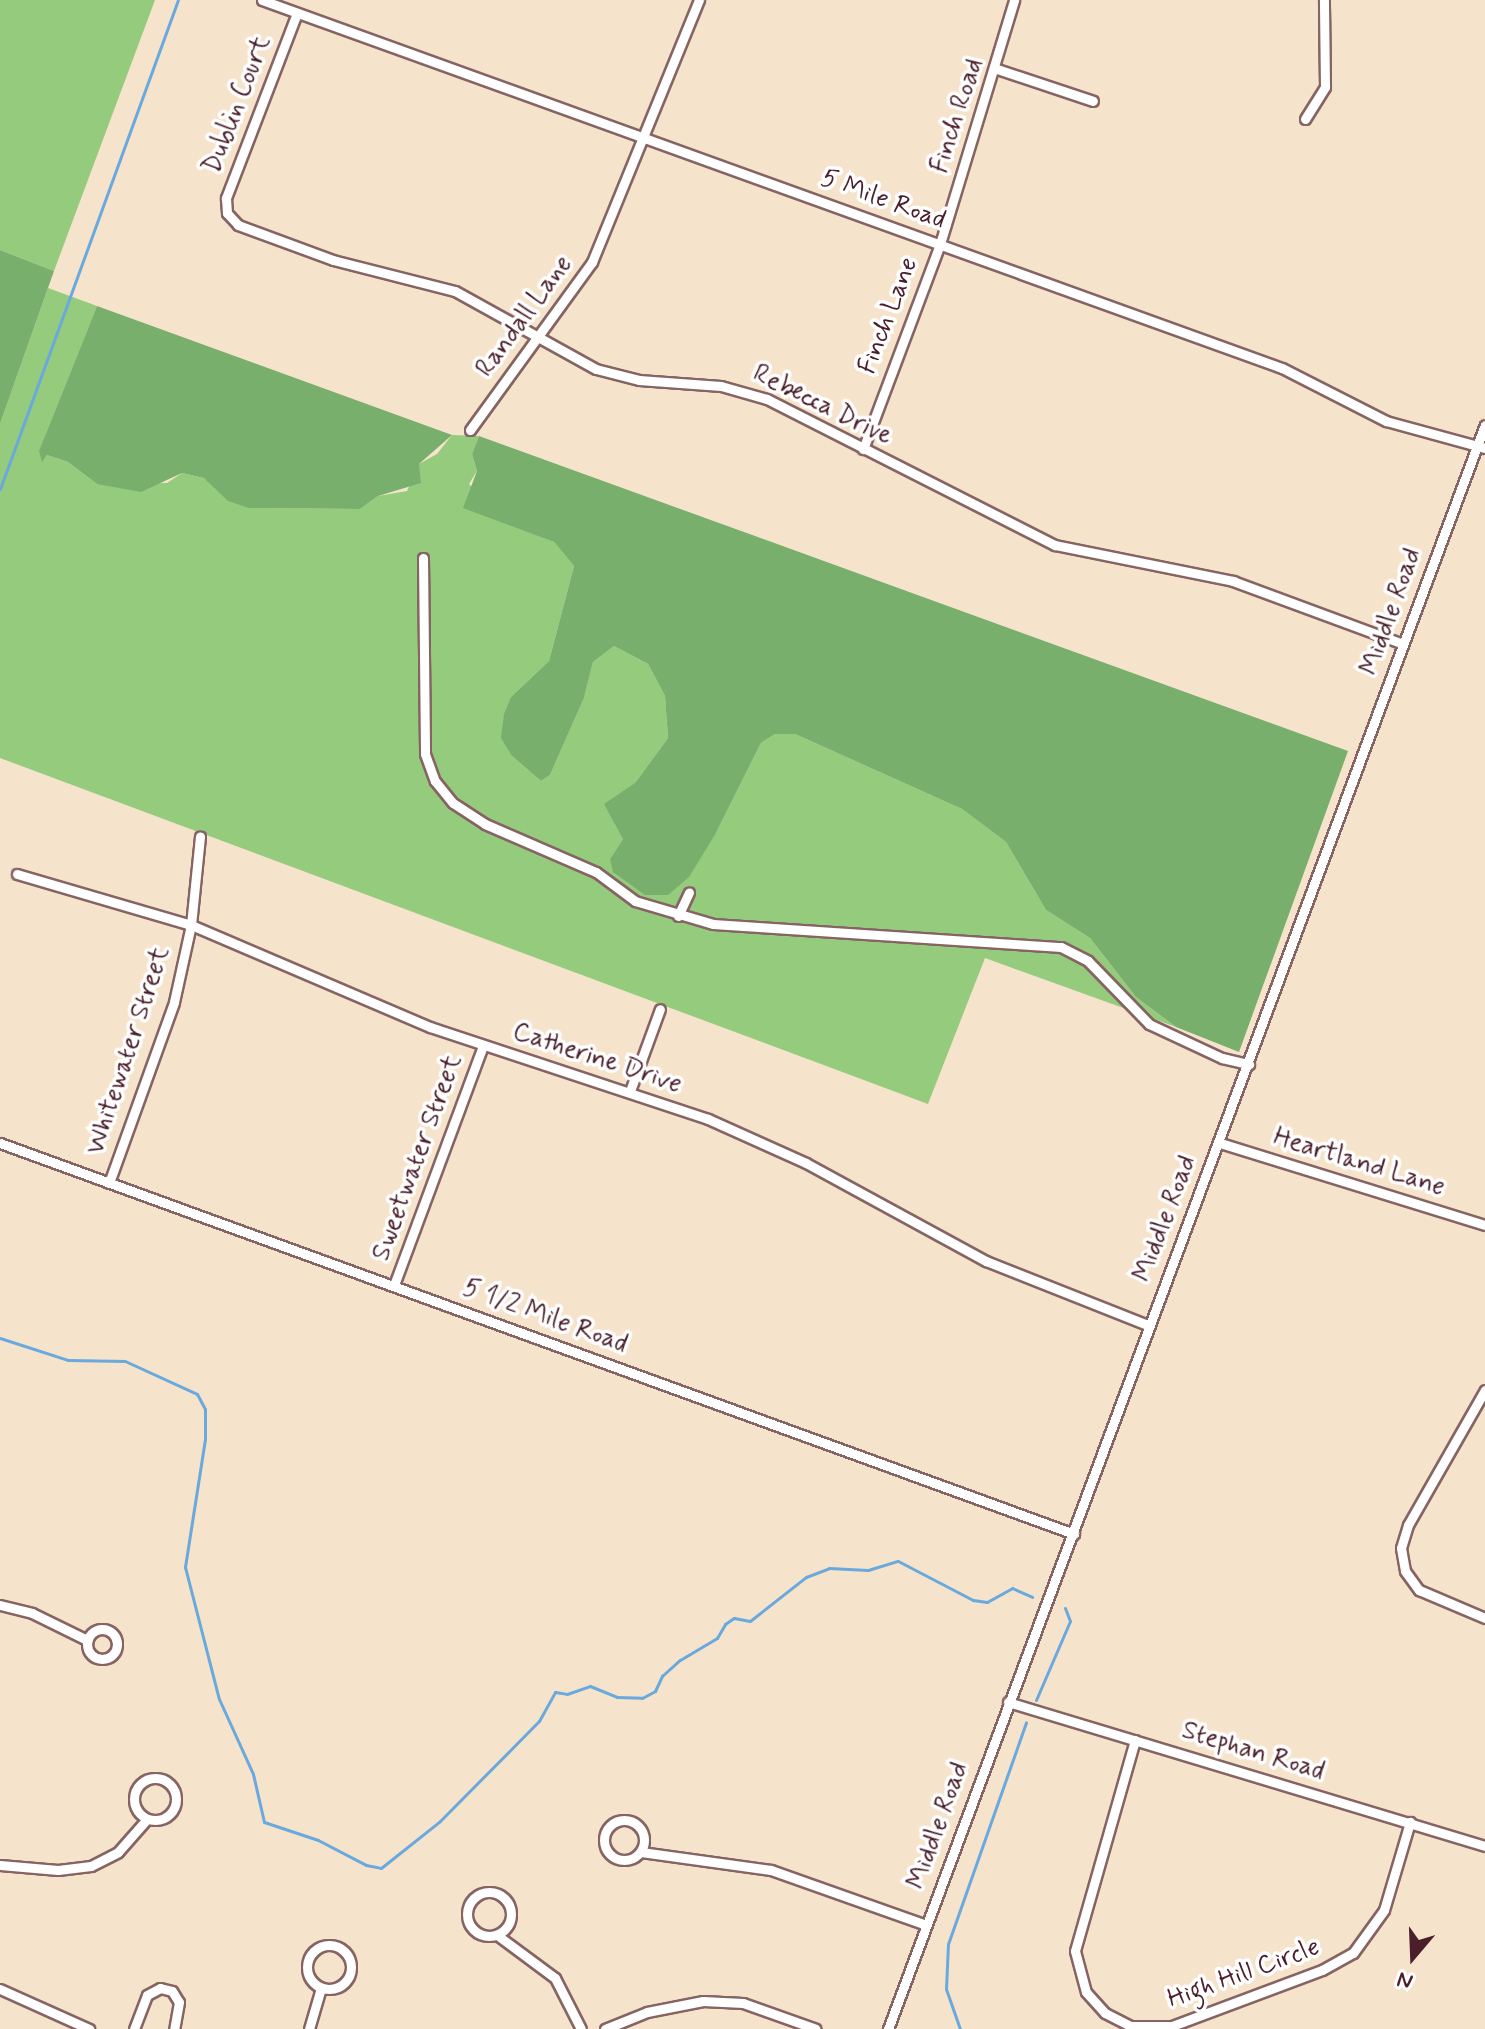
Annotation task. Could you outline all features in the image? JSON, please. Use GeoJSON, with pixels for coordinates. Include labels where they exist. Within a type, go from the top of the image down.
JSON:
{"type":"FeatureCollection","features":[{"type":"Feature","properties":{"kind":"street","name":"5 Mile Road"},"geometry":{"type":"LineString","coordinates":[[262,0],[1282,368],[1386,421],[1481,448]]}},
{"type":"Feature","properties":{"kind":"street","name":"Randall Lane"},"geometry":{"type":"LineString","coordinates":[[470,430],[592,262],[699,0]]}},
{"type":"Feature","properties":{"kind":"street","name":"Finch Road"},"geometry":{"type":"LineString","coordinates":[[940,244],[997,69],[1014,0]]}},
{"type":"Feature","properties":{"kind":"street"},"geometry":{"type":"LineString","coordinates":[[1305,119],[1325,87],[1324,0]]}},
{"type":"Feature","properties":{"kind":"street","name":"Dublin Court"},"geometry":{"type":"LineString","coordinates":[[222,215],[297,13]]}},
{"type":"Feature","properties":{"kind":"street"},"geometry":{"type":"LineString","coordinates":[[997,69],[1093,101]]}},
{"type":"Feature","properties":{"kind":"street","name":"Rebecca Drive"},"geometry":{"type":"LineString","coordinates":[[222,215],[238,225],[333,260],[455,291],[538,338],[617,376],[756,394],[1055,545],[1233,581],[1403,644]]}},
{"type":"Feature","properties":{"kind":"street","name":"Finch Lane"},"geometry":{"type":"LineString","coordinates":[[863,449],[940,244]]}},
{"type":"Feature","properties":{"kind":"street","name":"Middle Road"},"geometry":{"type":"LineString","coordinates":[[888,2029],[1403,644],[1481,448],[1485,425]]}},
{"type":"Feature","properties":{"kind":"street"},"geometry":{"type":"LineString","coordinates":[[423,558],[425,754],[435,781],[453,803],[485,824],[596,872],[635,901],[678,916],[785,933],[1028,941],[1061,947],[1088,961],[1149,1024],[1222,1058],[1249,1064]]}},
{"type":"Feature","properties":{"kind":"street","name":"Whitewater Street"},"geometry":{"type":"LineString","coordinates":[[109,1183],[174,1002],[191,925],[200,836]]}},
{"type":"Feature","properties":{"kind":"street","name":"Catherine Drive"},"geometry":{"type":"LineString","coordinates":[[17,874],[191,925],[483,1046],[630,1091],[760,1141],[986,1261],[1148,1325]]}},
{"type":"Feature","properties":{"kind":"street"},"geometry":{"type":"LineString","coordinates":[[678,916],[689,892]]}},
{"type":"Feature","properties":{"kind":"street"},"geometry":{"type":"LineString","coordinates":[[630,1091],[660,1009]]}},
{"type":"Feature","properties":{"kind":"street","name":"Sweetwater Street"},"geometry":{"type":"LineString","coordinates":[[394,1285],[483,1046]]}},
{"type":"Feature","properties":{"kind":"street","name":"5 1/2 Mile Road"},"geometry":{"type":"LineString","coordinates":[[0,1143],[1074,1534]]}},
{"type":"Feature","properties":{"kind":"street","name":"Heartland Lane"},"geometry":{"type":"LineString","coordinates":[[1220,1143],[1485,1225]]}},
{"type":"Feature","properties":{"kind":"street"},"geometry":{"type":"LineString","coordinates":[[1485,1390],[1408,1525],[1401,1560],[1419,1590],[1485,1618]]}},
{"type":"Feature","properties":{"kind":"street"},"geometry":{"type":"LineString","coordinates":[[0,1605],[32,1613],[87,1640]]}},
{"type":"Feature","properties":{"kind":"street","name":"Stephan Road"},"geometry":{"type":"LineString","coordinates":[[1008,1702],[1485,1846]]}},
{"type":"Feature","properties":{"kind":"street","name":"High Hill Circle"},"geometry":{"type":"LineString","coordinates":[[1135,1740],[1075,1951],[1086,1992],[1105,2013],[1130,2026],[1172,2026],[1322,1970],[1353,1953],[1384,1910],[1410,1822]]}},
{"type":"Feature","properties":{"kind":"street"},"geometry":{"type":"LineString","coordinates":[[0,1865],[58,1870],[91,1866],[118,1852],[147,1819],[167,1817],[176,1806],[175,1792],[167,1781],[147,1780],[136,1789],[134,1803],[147,1819]]}},
{"type":"Feature","properties":{"kind":"street"},"geometry":{"type":"LineString","coordinates":[[641,1852],[645,1839],[640,1827],[628,1820],[610,1826],[604,1838],[611,1856],[630,1860],[641,1852],[771,1870],[926,1925]]}},
{"type":"Feature","properties":{"kind":"street"},"geometry":{"type":"LineString","coordinates":[[497,1935],[508,1925],[509,1904],[499,1894],[477,1895],[468,1906],[467,1921],[483,1936],[497,1935],[555,1978],[581,2029]]}},
{"type":"Feature","properties":{"kind":"street"},"geometry":{"type":"LineString","coordinates":[[326,1945],[341,1948],[352,1966],[347,1980],[336,1989],[321,1988],[308,1974],[311,1956],[326,1945]]}},
{"type":"Feature","properties":{"kind":"street"},"geometry":{"type":"LineString","coordinates":[[134,2029],[147,1995],[160,1988],[172,1991],[179,2002],[174,2029]]}},
{"type":"Feature","properties":{"kind":"street"},"geometry":{"type":"LineString","coordinates":[[309,2029],[321,1988]]}},
{"type":"Feature","properties":{"kind":"street"},"geometry":{"type":"LineString","coordinates":[[0,1989],[89,2029]]}},
{"type":"Feature","properties":{"kind":"street"},"geometry":{"type":"LineString","coordinates":[[605,2029],[647,2012],[703,2001],[743,2003],[816,2029]]}},
{"type":"Feature","properties":{"kind":"green space"},"geometry":{"type":"Polygon","coordinates":[[[0,0],[155,0],[54,271],[0,250],[0,0]]]}},
{"type":"Feature","properties":{"kind":"green space"},"geometry":{"type":"Polygon","coordinates":[[[0,250],[54,271],[0,424],[0,250]]]}},
{"type":"Feature","properties":{"kind":"green space"},"geometry":{"type":"Polygon","coordinates":[[[48,288],[97,306],[46,434],[42,461],[47,455],[68,462],[97,484],[167,483],[182,473],[204,478],[249,508],[360,509],[378,496],[407,491],[419,464],[437,454],[452,435],[479,436],[472,454],[477,471],[469,484],[521,529],[554,542],[574,566],[549,661],[511,697],[512,756],[541,781],[550,775],[584,698],[593,662],[614,646],[648,664],[665,696],[668,738],[635,783],[618,821],[623,839],[610,859],[716,833],[761,743],[775,734],[795,734],[962,809],[1006,842],[1046,910],[1090,938],[1136,997],[1176,1027],[985,958],[928,1104],[0,758],[0,424],[48,288]]]}},
{"type":"Feature","properties":{"kind":"green space"},"geometry":{"type":"Polygon","coordinates":[[[97,306],[452,435],[419,464],[421,483],[378,496],[360,509],[249,508],[228,501],[204,478],[182,473],[141,492],[97,484],[68,462],[47,455],[42,462],[39,451],[97,306]]]}},
{"type":"Feature","properties":{"kind":"green space"},"geometry":{"type":"Polygon","coordinates":[[[479,436],[1348,751],[1239,1052],[1176,1027],[1136,997],[1090,938],[1046,910],[1006,842],[962,809],[795,734],[775,734],[761,743],[716,833],[689,877],[668,895],[645,895],[613,872],[610,859],[623,839],[604,804],[635,783],[668,738],[665,696],[648,664],[614,646],[593,662],[584,698],[550,775],[541,781],[512,756],[501,738],[504,714],[511,697],[549,661],[574,566],[554,542],[463,508],[477,471],[472,454],[479,436]]]}},
{"type":"Feature","properties":{"kind":"waterway"},"geometry":{"type":"LineString","coordinates":[[0,489],[178,0]]}},
{"type":"Feature","properties":{"kind":"waterway"},"geometry":{"type":"LineString","coordinates":[[0,1338],[68,1360],[125,1361],[197,1394],[205,1409],[205,1439],[185,1567],[219,1699],[253,1774],[264,1822],[318,1840],[366,1865],[381,1868],[440,1821],[539,1721],[555,1692],[567,1694],[590,1686],[617,1697],[642,1698],[655,1691],[662,1676],[680,1660],[717,1638],[725,1624],[734,1618],[750,1621],[806,1577],[829,1568],[868,1570],[898,1561],[973,1600],[987,1602],[1012,1588],[1032,1597]]}},
{"type":"Feature","properties":{"kind":"waterway"},"geometry":{"type":"LineString","coordinates":[[1036,1700],[1070,1621],[1065,1608]]}},
{"type":"Feature","properties":{"kind":"waterway"},"geometry":{"type":"LineString","coordinates":[[960,2029],[946,1989],[948,1944],[1026,1722]]}}]}
